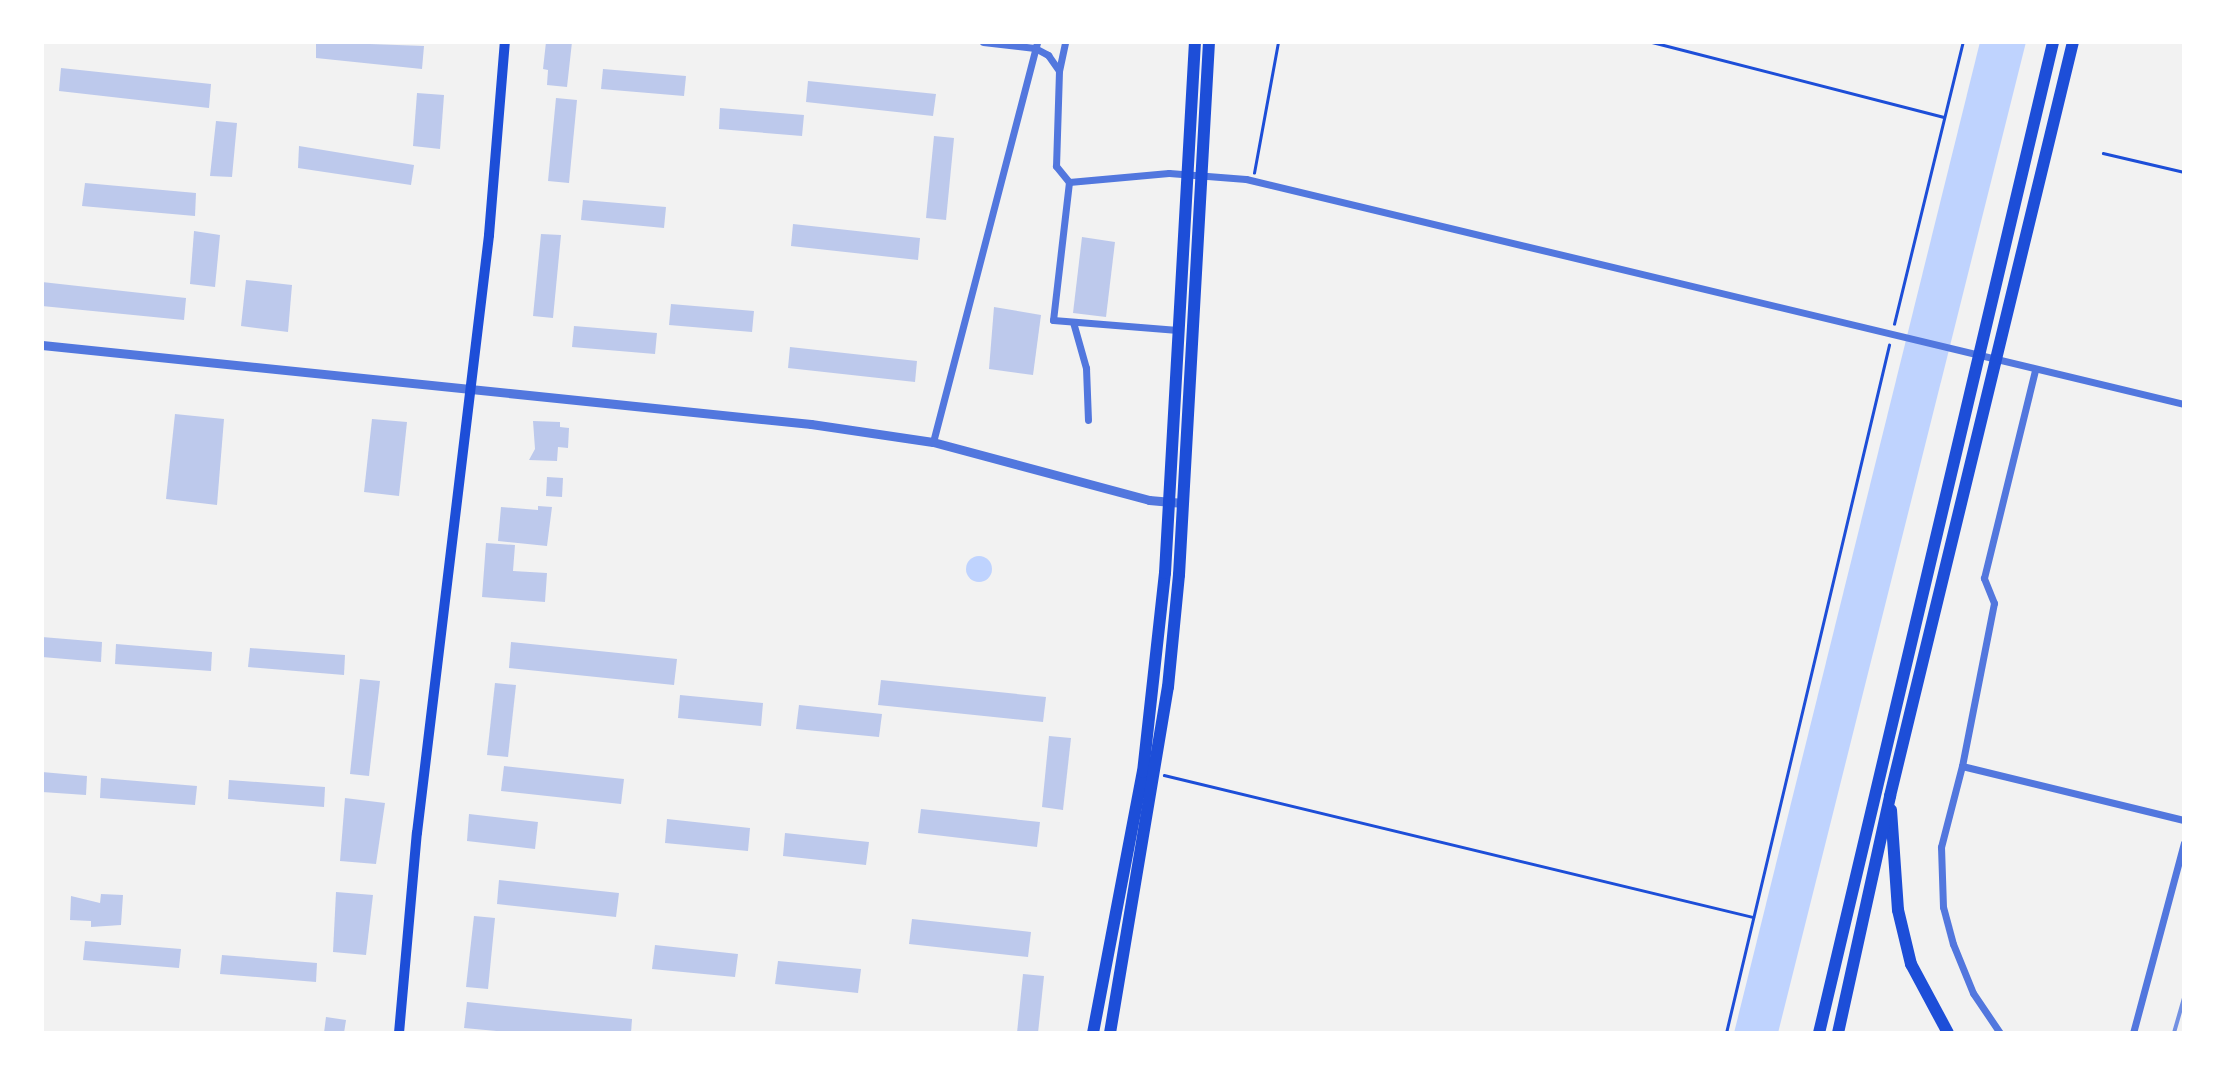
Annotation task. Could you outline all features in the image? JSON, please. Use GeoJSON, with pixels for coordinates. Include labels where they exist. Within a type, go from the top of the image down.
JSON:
{"type":"FeatureCollection","features":[{"type":"Feature","properties":{"kind":"main road"},"geometry":{"type":"LineString","coordinates":[[398,1033],[468,387],[489,235],[505,42]]}},
{"type":"Feature","properties":{"kind":"main road"},"geometry":{"type":"LineString","coordinates":[[1093,1033],[1143,772],[1176,502],[1178,330],[1195,42]]}},
{"type":"Feature","properties":{"kind":"main road"},"geometry":{"type":"LineString","coordinates":[[1110,1033],[1157,774],[1209,42]]}},
{"type":"Feature","properties":{"kind":"main road"},"geometry":{"type":"LineString","coordinates":[[1819,1033],[1970,384],[2053,42]]}},
{"type":"Feature","properties":{"kind":"main road"},"geometry":{"type":"LineString","coordinates":[[1838,1033],[1890,796],[2073,42]]}},
{"type":"Feature","properties":{"kind":"main road"},"geometry":{"type":"LineString","coordinates":[[1890,796],[1898,910],[1911,964],[1948,1033]]}},
{"type":"Feature","properties":{"kind":"main road"},"geometry":{"type":"LineString","coordinates":[[1811,1033],[1827,994]]}},
{"type":"Feature","properties":{"kind":"street"},"geometry":{"type":"LineString","coordinates":[[983,42],[1036,45],[1048,55],[1059,71]]}},
{"type":"Feature","properties":{"kind":"street"},"geometry":{"type":"LineString","coordinates":[[1065,42],[1059,71],[1056,166],[1069,182],[1053,320],[1178,330]]}},
{"type":"Feature","properties":{"kind":"street"},"geometry":{"type":"LineString","coordinates":[[933,442],[1036,45]]}},
{"type":"Feature","properties":{"kind":"street"},"geometry":{"type":"LineString","coordinates":[[1069,182],[1187,173],[1252,181],[1894,337],[2184,404]]}},
{"type":"Feature","properties":{"kind":"street"},"geometry":{"type":"LineString","coordinates":[[1073,322],[1086,368],[1088,420]]}},
{"type":"Feature","properties":{"kind":"street"},"geometry":{"type":"LineString","coordinates":[[42,345],[468,387],[933,442],[1149,500],[1176,502]]}},
{"type":"Feature","properties":{"kind":"street"},"geometry":{"type":"LineString","coordinates":[[2000,1033],[1973,993],[1943,907],[1941,847],[1962,766],[1994,603],[1984,578],[2035,370]]}},
{"type":"Feature","properties":{"kind":"street"},"geometry":{"type":"LineString","coordinates":[[1962,766],[2184,820]]}},
{"type":"Feature","properties":{"kind":"street"},"geometry":{"type":"LineString","coordinates":[[2133,1033],[2184,843]]}},
{"type":"Feature","properties":{"kind":"path"},"geometry":{"type":"LineString","coordinates":[[1252,181],[1278,42]]}},
{"type":"Feature","properties":{"kind":"path"},"geometry":{"type":"LineString","coordinates":[[1652,42],[1944,117]]}},
{"type":"Feature","properties":{"kind":"path"},"geometry":{"type":"LineString","coordinates":[[1726,1033],[1963,42]]}},
{"type":"Feature","properties":{"kind":"path"},"geometry":{"type":"LineString","coordinates":[[2103,153],[2184,172]]}},
{"type":"Feature","properties":{"kind":"path"},"geometry":{"type":"LineString","coordinates":[[1157,774],[1753,917]]}},
{"type":"Feature","properties":{"kind":"water"},"geometry":{"type":"Polygon","coordinates":[[[1980,42],[2026,42],[1778,1033],[1734,1033],[1980,42]]]}},
{"type":"Feature","properties":{"kind":"water"},"geometry":{"type":"Polygon","coordinates":[[[979,556],[988,560],[992,569],[988,578],[979,582],[970,578],[966,569],[970,560],[979,556]]]}},
{"type":"Feature","properties":{"kind":"building"},"geometry":{"type":"Polygon","coordinates":[[[316,42],[424,46],[422,69],[316,58],[316,42]]]}},
{"type":"Feature","properties":{"kind":"building"},"geometry":{"type":"Polygon","coordinates":[[[546,42],[572,42],[567,87],[547,85],[548,70],[543,69],[546,42]]]}},
{"type":"Feature","properties":{"kind":"building"},"geometry":{"type":"Polygon","coordinates":[[[61,68],[211,84],[209,108],[59,91],[61,68]]]}},
{"type":"Feature","properties":{"kind":"building"},"geometry":{"type":"Polygon","coordinates":[[[603,69],[686,76],[684,96],[601,89],[603,69]]]}},
{"type":"Feature","properties":{"kind":"building"},"geometry":{"type":"Polygon","coordinates":[[[808,81],[936,94],[933,116],[806,102],[808,81]]]}},
{"type":"Feature","properties":{"kind":"building"},"geometry":{"type":"Polygon","coordinates":[[[417,93],[444,95],[440,149],[413,146],[417,93]]]}},
{"type":"Feature","properties":{"kind":"building"},"geometry":{"type":"Polygon","coordinates":[[[556,98],[577,100],[569,183],[548,181],[556,98]]]}},
{"type":"Feature","properties":{"kind":"building"},"geometry":{"type":"Polygon","coordinates":[[[720,108],[804,115],[802,136],[719,129],[720,108]]]}},
{"type":"Feature","properties":{"kind":"building"},"geometry":{"type":"Polygon","coordinates":[[[216,121],[237,123],[232,177],[210,176],[216,121]]]}},
{"type":"Feature","properties":{"kind":"building"},"geometry":{"type":"Polygon","coordinates":[[[934,136],[954,138],[946,220],[926,218],[934,136]]]}},
{"type":"Feature","properties":{"kind":"building"},"geometry":{"type":"Polygon","coordinates":[[[299,146],[414,165],[411,185],[298,168],[299,146]]]}},
{"type":"Feature","properties":{"kind":"building"},"geometry":{"type":"Polygon","coordinates":[[[85,183],[196,193],[195,216],[82,206],[85,183]]]}},
{"type":"Feature","properties":{"kind":"building"},"geometry":{"type":"Polygon","coordinates":[[[583,200],[666,207],[664,228],[581,220],[583,200]]]}},
{"type":"Feature","properties":{"kind":"building"},"geometry":{"type":"Polygon","coordinates":[[[793,224],[920,238],[918,260],[791,246],[793,224]]]}},
{"type":"Feature","properties":{"kind":"building"},"geometry":{"type":"Polygon","coordinates":[[[194,231],[220,235],[215,287],[190,284],[194,231]]]}},
{"type":"Feature","properties":{"kind":"building"},"geometry":{"type":"Polygon","coordinates":[[[541,234],[561,235],[553,318],[533,316],[541,234]]]}},
{"type":"Feature","properties":{"kind":"building"},"geometry":{"type":"Polygon","coordinates":[[[1082,237],[1115,242],[1106,317],[1073,313],[1082,237]]]}},
{"type":"Feature","properties":{"kind":"building"},"geometry":{"type":"Polygon","coordinates":[[[246,280],[292,285],[288,332],[241,326],[246,280]]]}},
{"type":"Feature","properties":{"kind":"building"},"geometry":{"type":"Polygon","coordinates":[[[42,282],[186,298],[184,320],[42,306],[42,282]]]}},
{"type":"Feature","properties":{"kind":"building"},"geometry":{"type":"Polygon","coordinates":[[[671,304],[754,311],[752,332],[669,325],[671,304]]]}},
{"type":"Feature","properties":{"kind":"building"},"geometry":{"type":"Polygon","coordinates":[[[994,307],[1041,315],[1033,375],[989,369],[994,307]]]}},
{"type":"Feature","properties":{"kind":"building"},"geometry":{"type":"Polygon","coordinates":[[[574,326],[657,333],[655,354],[572,347],[574,326]]]}},
{"type":"Feature","properties":{"kind":"building"},"geometry":{"type":"Polygon","coordinates":[[[790,347],[917,361],[915,382],[788,368],[790,347]]]}},
{"type":"Feature","properties":{"kind":"building"},"geometry":{"type":"Polygon","coordinates":[[[175,414],[224,419],[217,505],[166,499],[175,414]]]}},
{"type":"Feature","properties":{"kind":"building"},"geometry":{"type":"Polygon","coordinates":[[[372,419],[407,422],[399,496],[364,492],[372,419]]]}},
{"type":"Feature","properties":{"kind":"building"},"geometry":{"type":"Polygon","coordinates":[[[533,421],[560,422],[560,427],[569,428],[568,448],[558,447],[557,461],[529,460],[535,449],[533,421]]]}},
{"type":"Feature","properties":{"kind":"building"},"geometry":{"type":"Polygon","coordinates":[[[547,477],[563,478],[562,497],[546,496],[547,477]]]}},
{"type":"Feature","properties":{"kind":"building"},"geometry":{"type":"Polygon","coordinates":[[[538,506],[552,507],[547,546],[498,541],[501,507],[538,510],[538,506]]]}},
{"type":"Feature","properties":{"kind":"building"},"geometry":{"type":"Polygon","coordinates":[[[486,543],[515,545],[513,571],[547,573],[545,602],[482,597],[486,543]]]}},
{"type":"Feature","properties":{"kind":"building"},"geometry":{"type":"Polygon","coordinates":[[[42,637],[102,642],[101,662],[42,657],[42,637]]]}},
{"type":"Feature","properties":{"kind":"building"},"geometry":{"type":"Polygon","coordinates":[[[511,642],[677,659],[674,685],[509,668],[511,642]]]}},
{"type":"Feature","properties":{"kind":"building"},"geometry":{"type":"Polygon","coordinates":[[[116,644],[212,652],[211,671],[115,664],[116,644]]]}},
{"type":"Feature","properties":{"kind":"building"},"geometry":{"type":"Polygon","coordinates":[[[250,648],[345,655],[344,675],[248,667],[250,648]]]}},
{"type":"Feature","properties":{"kind":"building"},"geometry":{"type":"Polygon","coordinates":[[[360,679],[380,681],[369,776],[350,774],[360,679]]]}},
{"type":"Feature","properties":{"kind":"building"},"geometry":{"type":"Polygon","coordinates":[[[881,680],[1046,697],[1043,722],[878,705],[881,680]]]}},
{"type":"Feature","properties":{"kind":"building"},"geometry":{"type":"Polygon","coordinates":[[[495,683],[516,685],[508,757],[487,755],[495,683]]]}},
{"type":"Feature","properties":{"kind":"building"},"geometry":{"type":"Polygon","coordinates":[[[680,695],[763,703],[761,726],[678,718],[680,695]]]}},
{"type":"Feature","properties":{"kind":"building"},"geometry":{"type":"Polygon","coordinates":[[[799,705],[882,714],[879,737],[796,729],[799,705]]]}},
{"type":"Feature","properties":{"kind":"building"},"geometry":{"type":"Polygon","coordinates":[[[1049,736],[1071,738],[1063,810],[1042,807],[1049,736]]]}},
{"type":"Feature","properties":{"kind":"building"},"geometry":{"type":"Polygon","coordinates":[[[504,766],[624,779],[621,804],[501,791],[504,766]]]}},
{"type":"Feature","properties":{"kind":"building"},"geometry":{"type":"Polygon","coordinates":[[[42,772],[87,776],[86,795],[42,792],[42,772]]]}},
{"type":"Feature","properties":{"kind":"building"},"geometry":{"type":"Polygon","coordinates":[[[101,778],[197,786],[195,805],[100,798],[101,778]]]}},
{"type":"Feature","properties":{"kind":"building"},"geometry":{"type":"Polygon","coordinates":[[[229,780],[325,787],[324,807],[228,799],[229,780]]]}},
{"type":"Feature","properties":{"kind":"building"},"geometry":{"type":"Polygon","coordinates":[[[345,798],[385,803],[376,864],[340,861],[345,798]]]}},
{"type":"Feature","properties":{"kind":"building"},"geometry":{"type":"Polygon","coordinates":[[[921,809],[1040,822],[1037,847],[918,833],[921,809]]]}},
{"type":"Feature","properties":{"kind":"building"},"geometry":{"type":"Polygon","coordinates":[[[469,814],[538,822],[535,849],[467,841],[469,814]]]}},
{"type":"Feature","properties":{"kind":"building"},"geometry":{"type":"Polygon","coordinates":[[[667,819],[750,828],[748,851],[665,843],[667,819]]]}},
{"type":"Feature","properties":{"kind":"building"},"geometry":{"type":"Polygon","coordinates":[[[785,833],[869,842],[866,865],[783,856],[785,833]]]}},
{"type":"Feature","properties":{"kind":"building"},"geometry":{"type":"Polygon","coordinates":[[[499,880],[619,893],[616,917],[497,904],[499,880]]]}},
{"type":"Feature","properties":{"kind":"building"},"geometry":{"type":"Polygon","coordinates":[[[336,892],[373,895],[366,955],[333,952],[336,892]]]}},
{"type":"Feature","properties":{"kind":"building"},"geometry":{"type":"Polygon","coordinates":[[[101,894],[123,895],[121,925],[91,927],[91,921],[70,920],[71,896],[100,903],[101,894]]]}},
{"type":"Feature","properties":{"kind":"building"},"geometry":{"type":"Polygon","coordinates":[[[474,916],[495,918],[488,989],[466,987],[474,916]]]}},
{"type":"Feature","properties":{"kind":"building"},"geometry":{"type":"Polygon","coordinates":[[[912,919],[1031,932],[1028,957],[909,944],[912,919]]]}},
{"type":"Feature","properties":{"kind":"building"},"geometry":{"type":"Polygon","coordinates":[[[85,941],[181,949],[179,968],[83,960],[85,941]]]}},
{"type":"Feature","properties":{"kind":"building"},"geometry":{"type":"Polygon","coordinates":[[[655,945],[738,954],[735,977],[652,969],[655,945]]]}},
{"type":"Feature","properties":{"kind":"building"},"geometry":{"type":"Polygon","coordinates":[[[222,955],[317,963],[316,982],[220,974],[222,955]]]}},
{"type":"Feature","properties":{"kind":"building"},"geometry":{"type":"Polygon","coordinates":[[[778,961],[861,969],[858,993],[775,984],[778,961]]]}},
{"type":"Feature","properties":{"kind":"building"},"geometry":{"type":"Polygon","coordinates":[[[1023,974],[1044,976],[1038,1033],[1017,1033],[1023,974]]]}},
{"type":"Feature","properties":{"kind":"building"},"geometry":{"type":"Polygon","coordinates":[[[467,1002],[632,1019],[631,1033],[517,1033],[464,1028],[467,1002]]]}},
{"type":"Feature","properties":{"kind":"building"},"geometry":{"type":"Polygon","coordinates":[[[326,1017],[346,1020],[344,1033],[324,1033],[326,1017]]]}},
{"type":"Feature","properties":{"kind":"railway"},"geometry":{"type":"LineString","coordinates":[[2174,1033],[2184,998]]}}]}
